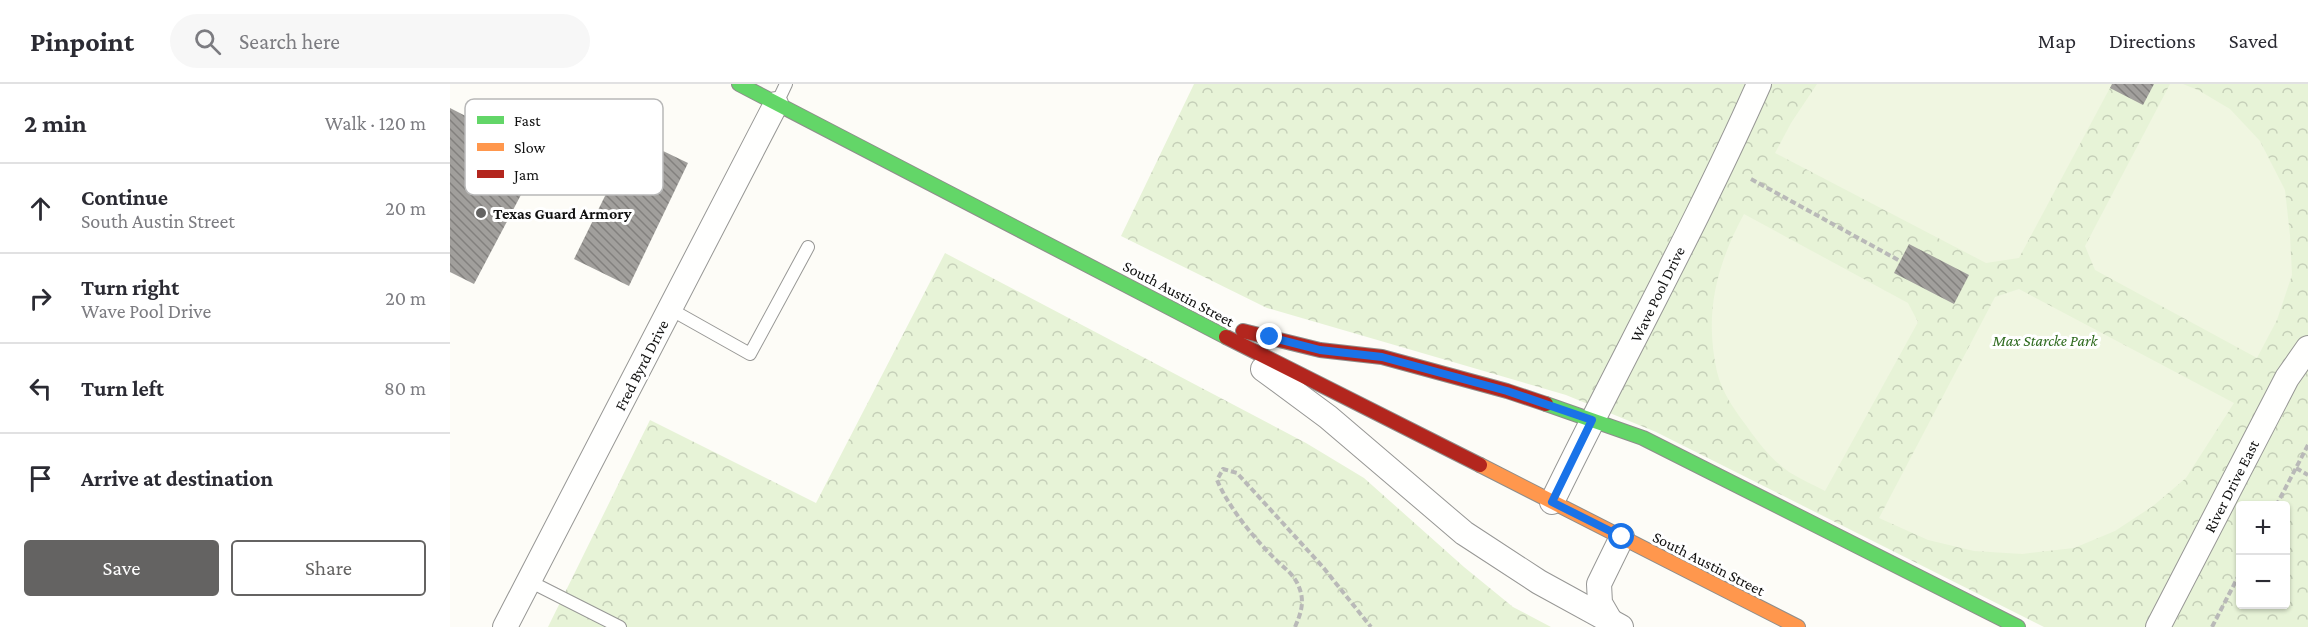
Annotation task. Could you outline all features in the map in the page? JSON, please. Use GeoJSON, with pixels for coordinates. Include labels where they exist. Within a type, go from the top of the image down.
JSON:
{"type":"FeatureCollection","features":[{"type":"Feature","properties":{"kind":"main road","name":"South Austin Street"},"geometry":{"type":"LineString","coordinates":[[739,84],[781,94],[1195,321],[1798,627]]}},
{"type":"Feature","properties":{"kind":"main road"},"geometry":{"type":"LineString","coordinates":[[1195,321],[1320,350],[1382,357],[1507,391],[1643,438],[2018,627]]}},
{"type":"Feature","properties":{"kind":"street","name":"Wave Pool Drive"},"geometry":{"type":"LineString","coordinates":[[1552,502],[1637,335],[1759,84]]}},
{"type":"Feature","properties":{"kind":"street","name":"Fred Byrd Drive"},"geometry":{"type":"LineString","coordinates":[[505,627],[781,94]]}},
{"type":"Feature","properties":{"kind":"street"},"geometry":{"type":"LineString","coordinates":[[1195,321],[1328,417],[1464,533],[1539,582],[1616,625]]}},
{"type":"Feature","properties":{"kind":"street","name":"River Drive East"},"geometry":{"type":"LineString","coordinates":[[2158,627],[2287,378],[2308,348]]}},
{"type":"Feature","properties":{"kind":"street"},"geometry":{"type":"LineString","coordinates":[[1616,625],[1600,603],[1599,584],[1622,537]]}},
{"type":"Feature","properties":{"kind":"lane"},"geometry":{"type":"LineString","coordinates":[[670,309],[750,354],[808,247]]}},
{"type":"Feature","properties":{"kind":"lane"},"geometry":{"type":"LineString","coordinates":[[529,581],[620,627]]}},
{"type":"Feature","properties":{"kind":"path"},"geometry":{"type":"LineString","coordinates":[[1751,179],[1900,261]]}},
{"type":"Feature","properties":{"kind":"path"},"geometry":{"type":"LineString","coordinates":[[2279,501],[2308,445]]}},
{"type":"Feature","properties":{"kind":"path"},"geometry":{"type":"LineString","coordinates":[[2296,468],[2308,475]]}},
{"type":"Feature","properties":{"kind":"path"},"geometry":{"type":"LineString","coordinates":[[1294,627],[1303,609],[1300,588],[1292,573],[1275,559],[1222,492],[1217,480],[1223,469],[1237,473],[1322,566],[1371,627]]}},
{"type":"Feature","properties":{"kind":"path"},"geometry":{"type":"LineString","coordinates":[[2212,627],[2236,582]]}},
{"type":"Feature","properties":{"kind":"green space","name":"Max Starcke Park"},"geometry":{"type":"Polygon","coordinates":[[[1194,84],[2308,84],[2308,627],[2044,627],[1656,432],[1566,395],[1267,308],[1121,236],[1194,84]]]}},
{"type":"Feature","properties":{"kind":"green space"},"geometry":{"type":"Polygon","coordinates":[[[1817,84],[2112,84],[2019,258],[1986,263],[1775,153],[1791,123],[1817,84]]]}},
{"type":"Feature","properties":{"kind":"green space"},"geometry":{"type":"Polygon","coordinates":[[[2170,84],[2183,84],[2198,90],[2230,109],[2260,141],[2285,190],[2292,275],[2277,320],[2257,358],[2095,270],[2085,246],[2170,84]]]}},
{"type":"Feature","properties":{"kind":"green space"},"geometry":{"type":"Polygon","coordinates":[[[1744,214],[1908,303],[1918,322],[1825,491],[1789,472],[1767,452],[1730,402],[1717,372],[1712,330],[1715,291],[1726,252],[1744,214]]]}},
{"type":"Feature","properties":{"kind":"green space"},"geometry":{"type":"Polygon","coordinates":[[[945,253],[1306,443],[1364,478],[1464,567],[1513,607],[1551,627],[548,627],[650,420],[816,503],[945,253]]]}},
{"type":"Feature","properties":{"kind":"green space"},"geometry":{"type":"Polygon","coordinates":[[[2019,289],[2234,403],[2186,478],[2153,506],[2115,531],[2074,548],[2022,554],[1974,551],[1928,540],[1879,518],[1995,297],[2019,289]]]}},
{"type":"Feature","properties":{"kind":"building"},"geometry":{"type":"Polygon","coordinates":[[[2112,84],[2154,84],[2143,105],[2110,88],[2112,84]]]}},
{"type":"Feature","properties":{"kind":"building"},"geometry":{"type":"Polygon","coordinates":[[[450,108],[465,116],[465,195],[521,195],[474,284],[450,272],[450,108]]]}},
{"type":"Feature","properties":{"kind":"building"},"geometry":{"type":"Polygon","coordinates":[[[663,151],[688,163],[629,286],[574,259],[605,195],[663,195],[663,151]]]}},
{"type":"Feature","properties":{"kind":"building"},"geometry":{"type":"Polygon","coordinates":[[[1909,244],[1969,275],[1954,304],[1894,273],[1909,244]]]}},
{"type":"Feature","properties":{"kind":"traffic: fast"},"geometry":{"type":"LineString","coordinates":[[739,84],[1226,337]]}},
{"type":"Feature","properties":{"kind":"traffic: fast"},"geometry":{"type":"LineString","coordinates":[[1546,404],[1643,438],[2018,627]]}},
{"type":"Feature","properties":{"kind":"traffic: slow"},"geometry":{"type":"LineString","coordinates":[[1480,465],[1798,627]]}},
{"type":"Feature","properties":{"kind":"traffic: jam"},"geometry":{"type":"LineString","coordinates":[[1243,331],[1320,350],[1382,357],[1546,404]]}},
{"type":"Feature","properties":{"kind":"traffic: jam"},"geometry":{"type":"LineString","coordinates":[[1226,337],[1480,465]]}},
{"type":"Feature","properties":{"kind":"place","name":"Texas Guard Armory"},"geometry":{"type":"Point","coordinates":[481,213]}},
{"type":"Feature","properties":{"kind":"route"},"geometry":{"type":"LineString","coordinates":[[1270,337],[1320,350],[1382,357],[1507,391],[1592,420],[1552,502],[1622,537]]}}]}
